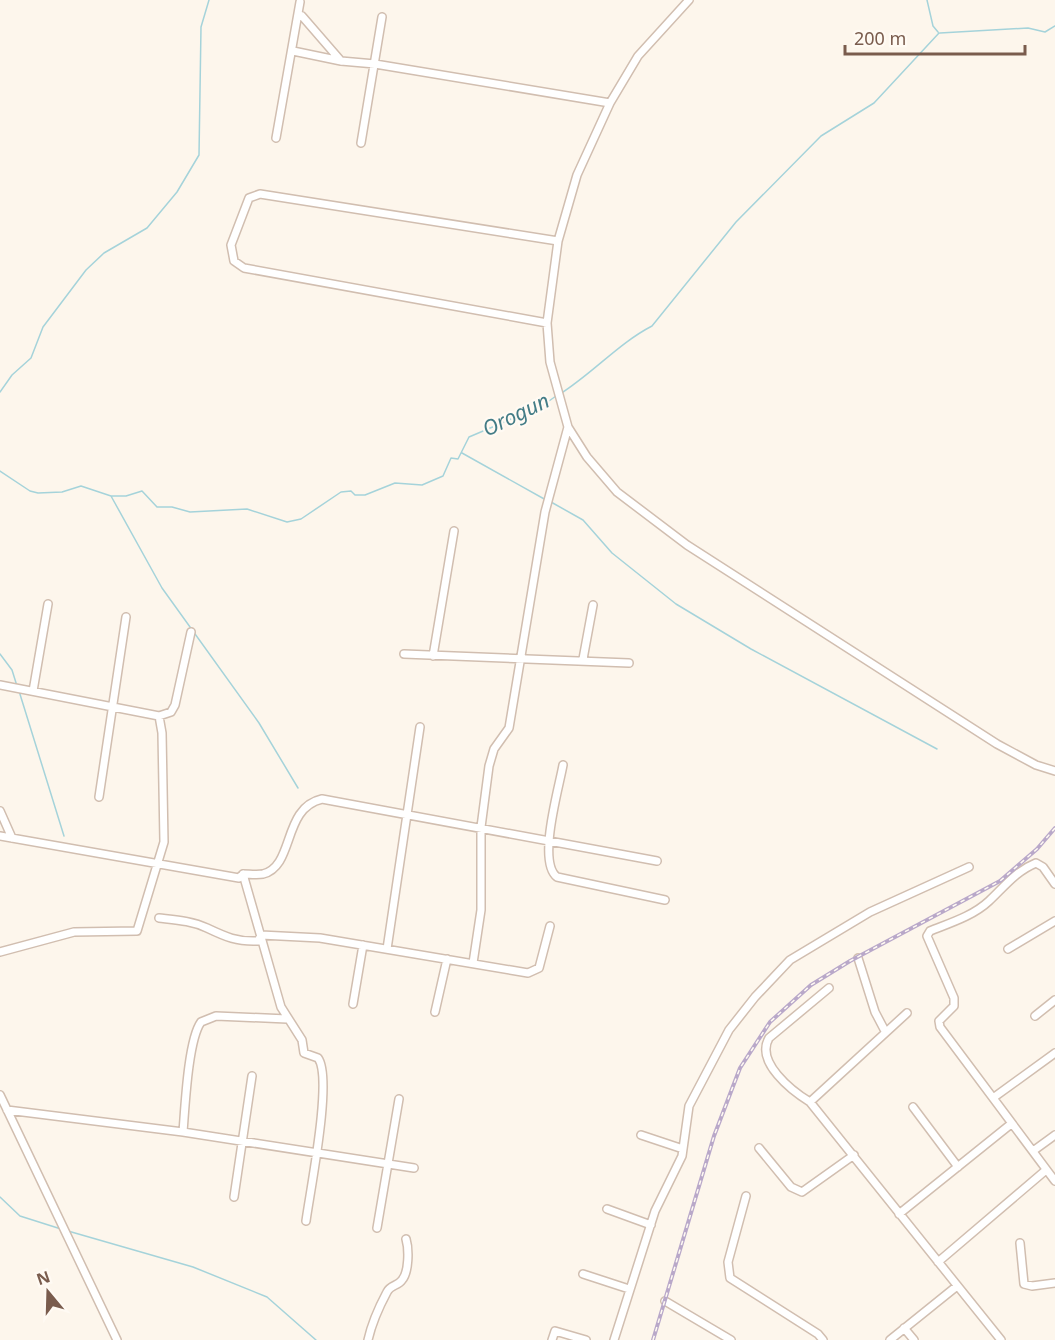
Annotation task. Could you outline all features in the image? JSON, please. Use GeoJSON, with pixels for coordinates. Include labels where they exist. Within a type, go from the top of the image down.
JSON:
{"type":"FeatureCollection","features":[{"type":"Feature","properties":{"kind":"street"},"geometry":{"type":"LineString","coordinates":[[689,0],[638,56],[610,103],[577,175],[558,241],[547,323],[550,362],[568,428],[587,457],[617,492],[687,545],[997,744],[1036,765],[1055,771]]}},
{"type":"Feature","properties":{"kind":"street"},"geometry":{"type":"LineString","coordinates":[[276,138],[300,2]]}},
{"type":"Feature","properties":{"kind":"street"},"geometry":{"type":"LineString","coordinates":[[302,16],[341,61]]}},
{"type":"Feature","properties":{"kind":"street"},"geometry":{"type":"LineString","coordinates":[[361,143],[382,17]]}},
{"type":"Feature","properties":{"kind":"street"},"geometry":{"type":"LineString","coordinates":[[293,51],[341,61],[375,64],[610,103]]}},
{"type":"Feature","properties":{"kind":"street"},"geometry":{"type":"LineString","coordinates":[[547,323],[244,268],[234,261],[231,245],[249,198],[260,194],[558,241]]}},
{"type":"Feature","properties":{"kind":"street"},"geometry":{"type":"LineString","coordinates":[[473,963],[481,910],[481,827],[489,766],[494,749],[509,728],[545,512],[568,428]]}},
{"type":"Feature","properties":{"kind":"street"},"geometry":{"type":"LineString","coordinates":[[433,656],[454,531]]}},
{"type":"Feature","properties":{"kind":"street"},"geometry":{"type":"LineString","coordinates":[[33,691],[48,604]]}},
{"type":"Feature","properties":{"kind":"street"},"geometry":{"type":"LineString","coordinates":[[583,659],[593,604]]}},
{"type":"Feature","properties":{"kind":"street"},"geometry":{"type":"LineString","coordinates":[[99,797],[126,617]]}},
{"type":"Feature","properties":{"kind":"street"},"geometry":{"type":"LineString","coordinates":[[0,685],[159,716],[171,712],[175,705],[191,632]]}},
{"type":"Feature","properties":{"kind":"street"},"geometry":{"type":"LineString","coordinates":[[404,654],[583,659],[629,663]]}},
{"type":"Feature","properties":{"kind":"street"},"geometry":{"type":"LineString","coordinates":[[0,952],[74,932],[137,931],[164,843],[159,716]]}},
{"type":"Feature","properties":{"kind":"street"},"geometry":{"type":"LineString","coordinates":[[387,949],[420,727]]}},
{"type":"Feature","properties":{"kind":"street"},"geometry":{"type":"LineString","coordinates":[[563,765],[549,839],[549,864],[557,876],[665,900]]}},
{"type":"Feature","properties":{"kind":"street"},"geometry":{"type":"LineString","coordinates":[[0,836],[239,878],[243,874],[262,874],[270,870],[280,858],[301,811],[312,801],[322,799],[549,839],[657,861]]}},
{"type":"Feature","properties":{"kind":"street"},"geometry":{"type":"LineString","coordinates":[[0,811],[12,838]]}},
{"type":"Feature","properties":{"kind":"street"},"geometry":{"type":"LineString","coordinates":[[1054,881],[1043,867],[1036,863],[1028,866],[1000,887],[989,901],[970,914],[930,931],[927,936],[954,998],[954,1006],[938,1024],[1055,1181]]}},
{"type":"Feature","properties":{"kind":"street"},"geometry":{"type":"LineString","coordinates":[[614,1340],[651,1225],[672,1173],[682,1156],[686,1118],[704,1076],[729,1030],[779,970],[807,949],[825,941],[870,912],[969,867]]}},
{"type":"Feature","properties":{"kind":"street"},"geometry":{"type":"LineString","coordinates":[[243,874],[287,1019],[302,1040],[304,1053],[318,1058],[322,1066],[324,1090],[306,1221]]}},
{"type":"Feature","properties":{"kind":"street"},"geometry":{"type":"LineString","coordinates":[[159,918],[207,928],[228,940],[258,941],[261,935]]}},
{"type":"Feature","properties":{"kind":"street"},"geometry":{"type":"LineString","coordinates":[[1008,950],[1055,921]]}},
{"type":"Feature","properties":{"kind":"street"},"geometry":{"type":"LineString","coordinates":[[261,935],[320,938],[534,972],[543,962],[550,926]]}},
{"type":"Feature","properties":{"kind":"street"},"geometry":{"type":"LineString","coordinates":[[353,1004],[363,945]]}},
{"type":"Feature","properties":{"kind":"street"},"geometry":{"type":"LineString","coordinates":[[435,1012],[447,958]]}},
{"type":"Feature","properties":{"kind":"street"},"geometry":{"type":"LineString","coordinates":[[858,958],[874,1012],[885,1031]]}},
{"type":"Feature","properties":{"kind":"street"},"geometry":{"type":"LineString","coordinates":[[829,988],[769,1038],[766,1045],[774,1069],[782,1080],[810,1102],[1001,1340]]}},
{"type":"Feature","properties":{"kind":"street"},"geometry":{"type":"LineString","coordinates":[[1035,1016],[1055,1000]]}},
{"type":"Feature","properties":{"kind":"street"},"geometry":{"type":"LineString","coordinates":[[810,1102],[907,1013]]}},
{"type":"Feature","properties":{"kind":"street"},"geometry":{"type":"LineString","coordinates":[[183,1132],[195,1034],[201,1022],[216,1017],[287,1019]]}},
{"type":"Feature","properties":{"kind":"street"},"geometry":{"type":"LineString","coordinates":[[993,1098],[1055,1053]]}},
{"type":"Feature","properties":{"kind":"street"},"geometry":{"type":"LineString","coordinates":[[234,1197],[252,1076]]}},
{"type":"Feature","properties":{"kind":"street"},"geometry":{"type":"LineString","coordinates":[[0,1095],[117,1340]]}},
{"type":"Feature","properties":{"kind":"street"},"geometry":{"type":"LineString","coordinates":[[377,1228],[399,1099]]}},
{"type":"Feature","properties":{"kind":"street"},"geometry":{"type":"LineString","coordinates":[[913,1107],[958,1167]]}},
{"type":"Feature","properties":{"kind":"street"},"geometry":{"type":"LineString","coordinates":[[7,1110],[183,1132],[414,1168]]}},
{"type":"Feature","properties":{"kind":"street"},"geometry":{"type":"LineString","coordinates":[[899,1214],[1011,1124]]}},
{"type":"Feature","properties":{"kind":"street"},"geometry":{"type":"LineString","coordinates":[[641,1135],[683,1149]]}},
{"type":"Feature","properties":{"kind":"street"},"geometry":{"type":"LineString","coordinates":[[1033,1151],[1055,1135]]}},
{"type":"Feature","properties":{"kind":"street"},"geometry":{"type":"LineString","coordinates":[[759,1148],[791,1187],[802,1192],[854,1155]]}},
{"type":"Feature","properties":{"kind":"street"},"geometry":{"type":"LineString","coordinates":[[938,1262],[1046,1170]]}},
{"type":"Feature","properties":{"kind":"street"},"geometry":{"type":"LineString","coordinates":[[746,1196],[728,1262],[730,1278],[818,1334],[823,1340]]}},
{"type":"Feature","properties":{"kind":"street"},"geometry":{"type":"LineString","coordinates":[[607,1209],[651,1225]]}},
{"type":"Feature","properties":{"kind":"street"},"geometry":{"type":"LineString","coordinates":[[368,1340],[375,1316],[387,1290],[401,1281],[405,1275],[409,1248],[406,1239]]}},
{"type":"Feature","properties":{"kind":"street"},"geometry":{"type":"LineString","coordinates":[[1020,1243],[1024,1284],[1032,1286],[1055,1282]]}},
{"type":"Feature","properties":{"kind":"street"},"geometry":{"type":"LineString","coordinates":[[583,1274],[629,1289]]}},
{"type":"Feature","properties":{"kind":"street"},"geometry":{"type":"LineString","coordinates":[[890,1340],[957,1286]]}},
{"type":"Feature","properties":{"kind":"street"},"geometry":{"type":"LineString","coordinates":[[666,1301],[731,1340]]}},
{"type":"Feature","properties":{"kind":"street"},"geometry":{"type":"LineString","coordinates":[[904,1328],[914,1340]]}},
{"type":"Feature","properties":{"kind":"street"},"geometry":{"type":"LineString","coordinates":[[552,1340],[555,1331],[586,1340]]}},
{"type":"Feature","properties":{"kind":"waterway"},"geometry":{"type":"LineString","coordinates":[[0,392],[12,375],[31,358],[43,327],[86,270],[104,253],[147,228],[177,192],[199,155],[201,27],[209,0]]}},
{"type":"Feature","properties":{"kind":"waterway"},"geometry":{"type":"LineString","coordinates":[[927,0],[933,26],[938,32]]}},
{"type":"Feature","properties":{"kind":"waterway"},"geometry":{"type":"LineString","coordinates":[[940,33],[1028,28],[1045,32],[1055,26]]}},
{"type":"Feature","properties":{"kind":"waterway","name":"Orogun"},"geometry":{"type":"LineString","coordinates":[[560,394],[628,341],[652,326],[736,222],[821,136],[874,103],[939,33]]}},
{"type":"Feature","properties":{"kind":"waterway","name":"Orogun"},"geometry":{"type":"LineString","coordinates":[[0,471],[30,491],[38,493],[62,492],[81,486],[111,496],[126,496],[142,491],[157,507],[172,507],[190,512],[247,509],[287,522],[301,519],[341,492],[351,491],[355,495],[365,495],[395,483],[422,485],[443,476],[451,458],[458,459],[469,437],[542,406],[556,396]]}},
{"type":"Feature","properties":{"kind":"waterway"},"geometry":{"type":"LineString","coordinates":[[462,453],[546,500]]}},
{"type":"Feature","properties":{"kind":"waterway"},"geometry":{"type":"LineString","coordinates":[[111,496],[162,588],[259,723],[298,788]]}},
{"type":"Feature","properties":{"kind":"waterway"},"geometry":{"type":"LineString","coordinates":[[551,502],[583,520],[612,553],[676,604],[751,649],[937,749]]}},
{"type":"Feature","properties":{"kind":"waterway"},"geometry":{"type":"LineString","coordinates":[[0,654],[12,670],[17,686]]}},
{"type":"Feature","properties":{"kind":"waterway"},"geometry":{"type":"LineString","coordinates":[[19,691],[64,836]]}},
{"type":"Feature","properties":{"kind":"waterway"},"geometry":{"type":"LineString","coordinates":[[0,1197],[20,1216],[61,1229]]}},
{"type":"Feature","properties":{"kind":"waterway"},"geometry":{"type":"LineString","coordinates":[[68,1231],[193,1267],[267,1297],[316,1340]]}},
{"type":"Feature","properties":{"kind":"railway"},"geometry":{"type":"LineString","coordinates":[[653,1340],[714,1136],[740,1068],[770,1022],[811,985],[850,961],[1000,881],[1037,849],[1055,828]]}}]}
